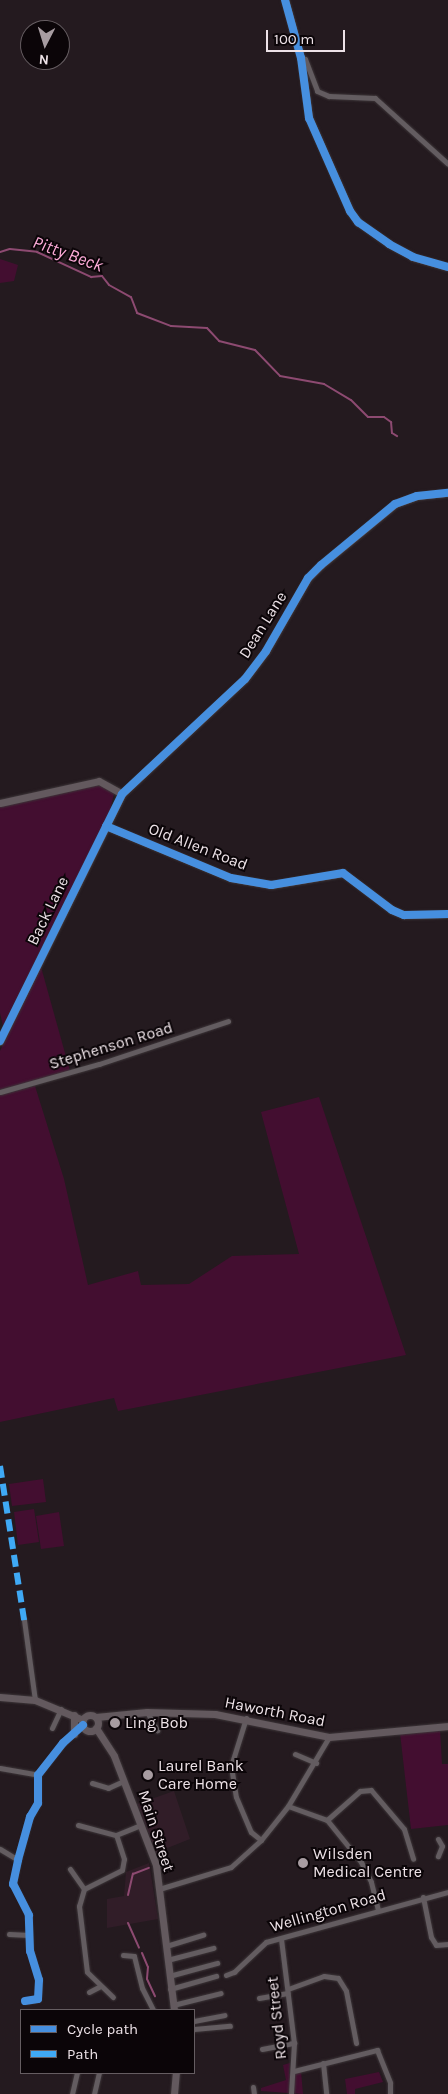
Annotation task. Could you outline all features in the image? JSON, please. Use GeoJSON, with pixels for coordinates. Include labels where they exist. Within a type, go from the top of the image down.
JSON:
{"type":"FeatureCollection","features":[{"type":"Feature","properties":{"kind":"street"},"geometry":{"type":"LineString","coordinates":[[285,0],[301,58],[309,118],[350,211],[358,222],[389,244],[412,257],[448,267]]}},
{"type":"Feature","properties":{"kind":"street"},"geometry":{"type":"LineString","coordinates":[[301,58],[305,59],[317,91],[329,96],[375,98],[448,164]]}},
{"type":"Feature","properties":{"kind":"street","name":"Dean Lane"},"geometry":{"type":"LineString","coordinates":[[122,794],[245,679],[314,572],[395,504],[417,496],[439,496],[448,493]]}},
{"type":"Feature","properties":{"kind":"street"},"geometry":{"type":"LineString","coordinates":[[0,803],[99,781],[122,794]]}},
{"type":"Feature","properties":{"kind":"street","name":"Back Lane"},"geometry":{"type":"LineString","coordinates":[[1,1039],[122,794]]}},
{"type":"Feature","properties":{"kind":"street","name":"Old Allen Road"},"geometry":{"type":"LineString","coordinates":[[106,826],[231,878],[271,885],[343,873],[398,912],[448,914]]}},
{"type":"Feature","properties":{"kind":"street","name":"Stephenson Road"},"geometry":{"type":"LineString","coordinates":[[0,1092],[99,1064],[228,1022]]}},
{"type":"Feature","properties":{"kind":"street"},"geometry":{"type":"LineString","coordinates":[[0,1029],[1,1039]]}},
{"type":"Feature","properties":{"kind":"street"},"geometry":{"type":"LineString","coordinates":[[24,1620],[35,1700]]}},
{"type":"Feature","properties":{"kind":"street"},"geometry":{"type":"LineString","coordinates":[[0,1697],[35,1700],[61,1709],[83,1722],[87,1730],[96,1728],[96,1717]]}},
{"type":"Feature","properties":{"kind":"street"},"geometry":{"type":"LineString","coordinates":[[52,1728],[61,1709]]}},
{"type":"Feature","properties":{"kind":"street"},"geometry":{"type":"LineString","coordinates":[[147,1712],[157,1730]]}},
{"type":"Feature","properties":{"kind":"street","name":"Haworth Road"},"geometry":{"type":"LineString","coordinates":[[83,1722],[89,1715],[96,1717],[147,1712],[246,1718],[329,1737],[448,1726]]}},
{"type":"Feature","properties":{"kind":"street"},"geometry":{"type":"LineString","coordinates":[[74,1715],[74,1734]]}},
{"type":"Feature","properties":{"kind":"street"},"geometry":{"type":"LineString","coordinates":[[246,1718],[231,1766],[240,1806],[251,1832],[261,1840]]}},
{"type":"Feature","properties":{"kind":"street"},"geometry":{"type":"LineString","coordinates":[[25,2001],[38,1999],[39,1980],[33,1966],[29,1935],[29,1914],[13,1884],[30,1817],[38,1803],[38,1775],[83,1722]]}},
{"type":"Feature","properties":{"kind":"street","name":"Main Street"},"geometry":{"type":"LineString","coordinates":[[96,1728],[106,1740],[124,1781],[156,1865],[166,1946],[171,2009]]}},
{"type":"Feature","properties":{"kind":"street"},"geometry":{"type":"LineString","coordinates":[[159,1889],[231,1867],[261,1840],[288,1806],[316,1763],[329,1737]]}},
{"type":"Feature","properties":{"kind":"street"},"geometry":{"type":"LineString","coordinates":[[296,1754],[316,1763]]}},
{"type":"Feature","properties":{"kind":"street"},"geometry":{"type":"LineString","coordinates":[[0,1768],[38,1775]]}},
{"type":"Feature","properties":{"kind":"street"},"geometry":{"type":"LineString","coordinates":[[92,1783],[108,1788],[124,1781]]}},
{"type":"Feature","properties":{"kind":"street"},"geometry":{"type":"LineString","coordinates":[[327,1820],[360,1791],[371,1790],[404,1829],[413,1859]]}},
{"type":"Feature","properties":{"kind":"street"},"geometry":{"type":"LineString","coordinates":[[288,1806],[327,1820],[361,1862],[371,1882],[378,1910]]}},
{"type":"Feature","properties":{"kind":"street"},"geometry":{"type":"LineString","coordinates":[[78,1825],[116,1835],[141,1825]]}},
{"type":"Feature","properties":{"kind":"street"},"geometry":{"type":"LineString","coordinates":[[113,1997],[87,1972],[79,1906],[84,1889],[122,1870],[124,1859],[116,1835]]}},
{"type":"Feature","properties":{"kind":"street"},"geometry":{"type":"LineString","coordinates":[[438,1838],[445,1846],[438,1856]]}},
{"type":"Feature","properties":{"kind":"street"},"geometry":{"type":"LineString","coordinates":[[0,1849],[18,1860]]}},
{"type":"Feature","properties":{"kind":"street"},"geometry":{"type":"LineString","coordinates":[[70,1869],[84,1889]]}},
{"type":"Feature","properties":{"kind":"street","name":"Wellington Road"},"geometry":{"type":"LineString","coordinates":[[226,1975],[234,1972],[266,1942],[423,1897],[448,1892]]}},
{"type":"Feature","properties":{"kind":"street"},"geometry":{"type":"LineString","coordinates":[[423,1897],[431,1937],[436,1945],[448,1944]]}},
{"type":"Feature","properties":{"kind":"street"},"geometry":{"type":"LineString","coordinates":[[9,1934],[29,1935]]}},
{"type":"Feature","properties":{"kind":"street"},"geometry":{"type":"LineString","coordinates":[[166,1946],[203,1935]]}},
{"type":"Feature","properties":{"kind":"street","name":"Royd Street"},"geometry":{"type":"LineString","coordinates":[[281,1939],[294,2042],[294,2071],[291,2094]]}},
{"type":"Feature","properties":{"kind":"street"},"geometry":{"type":"LineString","coordinates":[[167,1960],[213,1948]]}},
{"type":"Feature","properties":{"kind":"street"},"geometry":{"type":"LineString","coordinates":[[123,1955],[134,1956],[142,1988],[152,2009]]}},
{"type":"Feature","properties":{"kind":"street"},"geometry":{"type":"LineString","coordinates":[[168,1976],[217,1963]]}},
{"type":"Feature","properties":{"kind":"street"},"geometry":{"type":"LineString","coordinates":[[170,1990],[216,1976]]}},
{"type":"Feature","properties":{"kind":"street"},"geometry":{"type":"LineString","coordinates":[[259,1998],[288,1991],[324,1976],[338,1978],[346,1991],[356,2043]]}},
{"type":"Feature","properties":{"kind":"street"},"geometry":{"type":"LineString","coordinates":[[89,1992],[101,1986]]}},
{"type":"Feature","properties":{"kind":"street"},"geometry":{"type":"LineString","coordinates":[[171,2009],[221,1994]]}},
{"type":"Feature","properties":{"kind":"street"},"geometry":{"type":"LineString","coordinates":[[195,2021],[224,2015]]}},
{"type":"Feature","properties":{"kind":"street"},"geometry":{"type":"LineString","coordinates":[[206,2018],[208,2028]]}},
{"type":"Feature","properties":{"kind":"street"},"geometry":{"type":"LineString","coordinates":[[195,2029],[230,2026]]}},
{"type":"Feature","properties":{"kind":"street"},"geometry":{"type":"LineString","coordinates":[[262,2050],[294,2042]]}},
{"type":"Feature","properties":{"kind":"street"},"geometry":{"type":"LineString","coordinates":[[294,2071],[377,2050],[390,2083],[390,2094]]}},
{"type":"Feature","properties":{"kind":"street"},"geometry":{"type":"LineString","coordinates":[[323,2063],[326,2094]]}},
{"type":"Feature","properties":{"kind":"street"},"geometry":{"type":"LineString","coordinates":[[72,2094],[77,2074]]}},
{"type":"Feature","properties":{"kind":"street"},"geometry":{"type":"LineString","coordinates":[[94,2094],[99,2074]]}},
{"type":"Feature","properties":{"kind":"street"},"geometry":{"type":"LineString","coordinates":[[174,2094],[176,2074]]}},
{"type":"Feature","properties":{"kind":"street"},"geometry":{"type":"LineString","coordinates":[[252,2087],[254,2094]]}},
{"type":"Feature","properties":{"kind":"shaded area"},"geometry":{"type":"Polygon","coordinates":[[[0,259],[18,265],[14,281],[0,283],[0,259]]]}},
{"type":"Feature","properties":{"kind":"shaded area"},"geometry":{"type":"Polygon","coordinates":[[[90,786],[102,786],[114,794],[110,810],[3,1026],[0,1013],[0,807],[90,786]]]}},
{"type":"Feature","properties":{"kind":"shaded area"},"geometry":{"type":"Polygon","coordinates":[[[41,967],[70,1071],[0,1090],[0,1051],[41,967]]]}},
{"type":"Feature","properties":{"kind":"shaded area"},"geometry":{"type":"Polygon","coordinates":[[[35,1086],[64,1179],[88,1285],[138,1271],[141,1285],[189,1284],[232,1256],[299,1254],[261,1112],[319,1097],[406,1355],[118,1411],[114,1398],[0,1422],[0,1095],[35,1086]]]}},
{"type":"Feature","properties":{"kind":"shaded area"},"geometry":{"type":"Polygon","coordinates":[[[43,1479],[46,1502],[12,1506],[9,1484],[43,1479]]]}},
{"type":"Feature","properties":{"kind":"shaded area"},"geometry":{"type":"Polygon","coordinates":[[[34,1509],[39,1542],[18,1545],[14,1512],[34,1509]]]}},
{"type":"Feature","properties":{"kind":"shaded area"},"geometry":{"type":"Polygon","coordinates":[[[59,1512],[64,1546],[41,1549],[36,1516],[59,1512]]]}},
{"type":"Feature","properties":{"kind":"shaded area"},"geometry":{"type":"Polygon","coordinates":[[[440,1729],[442,1764],[448,1764],[448,1825],[411,1829],[400,1733],[440,1729]]]}},
{"type":"Feature","properties":{"kind":"shaded area"},"geometry":{"type":"Polygon","coordinates":[[[174,1791],[190,1839],[160,1851],[158,1857],[137,1804],[174,1791]]]}},
{"type":"Feature","properties":{"kind":"shaded area"},"geometry":{"type":"Polygon","coordinates":[[[149,1863],[158,1919],[107,1928],[107,1899],[124,1896],[126,1872],[149,1863]]]}},
{"type":"Feature","properties":{"kind":"shaded area"},"geometry":{"type":"Polygon","coordinates":[[[290,2063],[289,2074],[301,2071],[303,2094],[261,2091],[261,2088],[286,2080],[283,2065],[290,2063]]]}},
{"type":"Feature","properties":{"kind":"shaded area"},"geometry":{"type":"Polygon","coordinates":[[[379,2072],[383,2082],[355,2089],[355,2094],[347,2094],[345,2079],[379,2072]]]}},
{"type":"Feature","properties":{"kind":"waterway","name":"Pitty Beck"},"geometry":{"type":"LineString","coordinates":[[0,252],[10,249],[37,252],[91,277],[102,276],[109,285],[131,297],[137,313],[171,326],[207,328],[219,341],[255,350],[280,376],[324,384],[351,400],[368,417],[384,417],[391,422],[392,433],[397,436]]}},
{"type":"Feature","properties":{"kind":"waterway"},"geometry":{"type":"LineString","coordinates":[[128,1895],[133,1874],[149,1868]]}},
{"type":"Feature","properties":{"kind":"waterway"},"geometry":{"type":"LineString","coordinates":[[128,1923],[139,1948]]}},
{"type":"Feature","properties":{"kind":"waterway"},"geometry":{"type":"LineString","coordinates":[[142,1953],[148,1967],[147,1979],[155,1996]]}},
{"type":"Feature","properties":{"kind":"marked path"},"geometry":{"type":"LineString","coordinates":[[0,1466],[24,1620]]}},
{"type":"Feature","properties":{"kind":"cycle path"},"geometry":{"type":"LineString","coordinates":[[285,0],[301,58],[309,118],[350,211],[358,222],[389,244],[413,257],[448,267]]}},
{"type":"Feature","properties":{"kind":"cycle path"},"geometry":{"type":"LineString","coordinates":[[0,1041],[122,794],[245,679],[266,651],[308,578],[321,565],[395,504],[417,496],[448,493]]}},
{"type":"Feature","properties":{"kind":"cycle path"},"geometry":{"type":"LineString","coordinates":[[106,826],[231,878],[271,885],[343,873],[392,910],[404,915],[448,914]]}},
{"type":"Feature","properties":{"kind":"cycle path"},"geometry":{"type":"LineString","coordinates":[[25,2001],[38,1999],[39,1980],[30,1951],[29,1915],[13,1884],[18,1860],[30,1817],[38,1803],[38,1775],[63,1743],[83,1725]]}},
{"type":"Feature","properties":{"kind":"place","name":"Ling Bob"},"geometry":{"type":"Point","coordinates":[115,1723]}},
{"type":"Feature","properties":{"kind":"place","name":"Laurel Bank Care Home"},"geometry":{"type":"Point","coordinates":[148,1775]}},
{"type":"Feature","properties":{"kind":"place","name":"Wilsden Medical Centre"},"geometry":{"type":"Point","coordinates":[303,1863]}}]}
